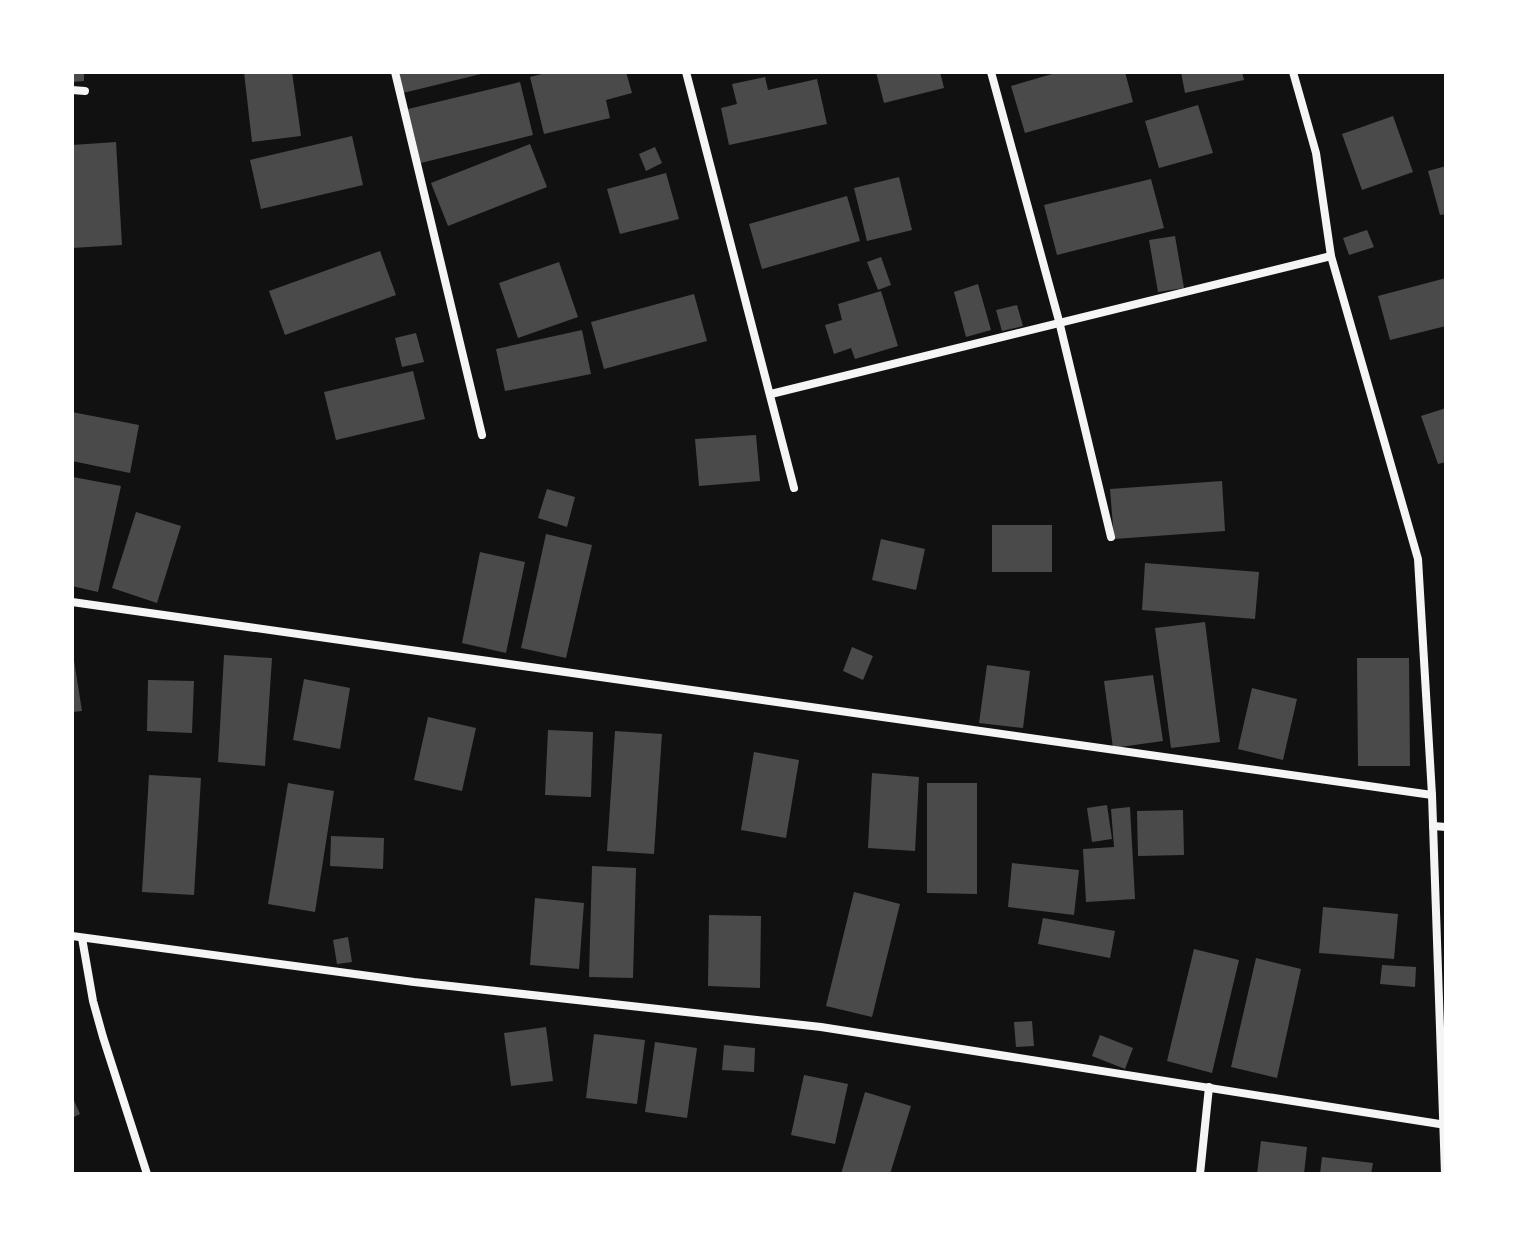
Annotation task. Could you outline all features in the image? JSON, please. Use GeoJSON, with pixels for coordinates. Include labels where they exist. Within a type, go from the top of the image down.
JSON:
{"type":"FeatureCollection","features":[{"type":"Feature","properties":{"kind":"street"},"geometry":{"type":"LineString","coordinates":[[395,72],[482,435]]}},
{"type":"Feature","properties":{"kind":"street"},"geometry":{"type":"LineString","coordinates":[[686,72],[794,488]]}},
{"type":"Feature","properties":{"kind":"street"},"geometry":{"type":"LineString","coordinates":[[991,72],[1059,321],[1111,537]]}},
{"type":"Feature","properties":{"kind":"street"},"geometry":{"type":"LineString","coordinates":[[1293,72],[1316,153],[1331,256],[1418,559],[1432,795],[1445,1174]]}},
{"type":"Feature","properties":{"kind":"street"},"geometry":{"type":"LineString","coordinates":[[72,90],[85,91]]}},
{"type":"Feature","properties":{"kind":"street"},"geometry":{"type":"LineString","coordinates":[[771,394],[1331,256]]}},
{"type":"Feature","properties":{"kind":"street"},"geometry":{"type":"LineString","coordinates":[[72,602],[1432,795]]}},
{"type":"Feature","properties":{"kind":"street"},"geometry":{"type":"LineString","coordinates":[[1433,826],[1446,827]]}},
{"type":"Feature","properties":{"kind":"street"},"geometry":{"type":"LineString","coordinates":[[147,1174],[103,1037],[77,937],[414,982],[821,1027],[1445,1125]]}},
{"type":"Feature","properties":{"kind":"street"},"geometry":{"type":"LineString","coordinates":[[1200,1174],[1209,1087]]}},
{"type":"Feature","properties":{"kind":"building"},"geometry":{"type":"Polygon","coordinates":[[[72,72],[84,72],[84,81],[72,82],[72,72]]]}},
{"type":"Feature","properties":{"kind":"building"},"geometry":{"type":"Polygon","coordinates":[[[244,72],[292,72],[301,136],[252,142],[244,72]]]}},
{"type":"Feature","properties":{"kind":"building"},"geometry":{"type":"Polygon","coordinates":[[[398,72],[485,72],[485,73],[403,93],[398,72]]]}},
{"type":"Feature","properties":{"kind":"building"},"geometry":{"type":"Polygon","coordinates":[[[550,72],[626,72],[632,93],[606,100],[610,118],[544,134],[530,77],[550,72]]]}},
{"type":"Feature","properties":{"kind":"building"},"geometry":{"type":"Polygon","coordinates":[[[876,72],[940,72],[944,88],[884,103],[876,72]]]}},
{"type":"Feature","properties":{"kind":"building"},"geometry":{"type":"Polygon","coordinates":[[[1059,72],[1125,72],[1133,102],[1025,133],[1011,86],[1059,72]]]}},
{"type":"Feature","properties":{"kind":"building"},"geometry":{"type":"Polygon","coordinates":[[[1181,72],[1242,72],[1244,80],[1185,93],[1181,72]]]}},
{"type":"Feature","properties":{"kind":"building"},"geometry":{"type":"Polygon","coordinates":[[[765,77],[768,90],[817,79],[827,124],[729,145],[721,108],[737,104],[732,84],[765,77]]]}},
{"type":"Feature","properties":{"kind":"building"},"geometry":{"type":"Polygon","coordinates":[[[520,82],[533,135],[421,163],[408,109],[520,82]]]}},
{"type":"Feature","properties":{"kind":"building"},"geometry":{"type":"Polygon","coordinates":[[[1198,105],[1213,153],[1159,168],[1145,121],[1198,105]]]}},
{"type":"Feature","properties":{"kind":"building"},"geometry":{"type":"Polygon","coordinates":[[[1393,116],[1413,172],[1362,190],[1342,134],[1393,116]]]}},
{"type":"Feature","properties":{"kind":"building"},"geometry":{"type":"Polygon","coordinates":[[[352,136],[363,185],[261,209],[250,160],[352,136]]]}},
{"type":"Feature","properties":{"kind":"building"},"geometry":{"type":"Polygon","coordinates":[[[116,142],[122,245],[72,248],[72,145],[116,142]]]}},
{"type":"Feature","properties":{"kind":"building"},"geometry":{"type":"Polygon","coordinates":[[[530,144],[547,187],[448,226],[431,183],[530,144]]]}},
{"type":"Feature","properties":{"kind":"building"},"geometry":{"type":"Polygon","coordinates":[[[655,147],[662,163],[646,171],[639,154],[655,147]]]}},
{"type":"Feature","properties":{"kind":"building"},"geometry":{"type":"Polygon","coordinates":[[[1446,166],[1446,214],[1440,215],[1428,171],[1446,166]]]}},
{"type":"Feature","properties":{"kind":"building"},"geometry":{"type":"Polygon","coordinates":[[[666,173],[679,219],[620,234],[607,189],[666,173]]]}},
{"type":"Feature","properties":{"kind":"building"},"geometry":{"type":"Polygon","coordinates":[[[899,177],[912,230],[867,241],[854,188],[899,177]]]}},
{"type":"Feature","properties":{"kind":"building"},"geometry":{"type":"Polygon","coordinates":[[[1151,179],[1164,228],[1057,255],[1044,205],[1151,179]]]}},
{"type":"Feature","properties":{"kind":"building"},"geometry":{"type":"Polygon","coordinates":[[[847,196],[860,241],[762,269],[749,224],[847,196]]]}},
{"type":"Feature","properties":{"kind":"building"},"geometry":{"type":"Polygon","coordinates":[[[1367,230],[1374,247],[1349,255],[1343,238],[1367,230]]]}},
{"type":"Feature","properties":{"kind":"building"},"geometry":{"type":"Polygon","coordinates":[[[1175,236],[1184,288],[1158,292],[1149,240],[1175,236]]]}},
{"type":"Feature","properties":{"kind":"building"},"geometry":{"type":"Polygon","coordinates":[[[380,251],[396,295],[285,335],[269,291],[380,251]]]}},
{"type":"Feature","properties":{"kind":"building"},"geometry":{"type":"Polygon","coordinates":[[[881,257],[891,285],[878,290],[867,262],[881,257]]]}},
{"type":"Feature","properties":{"kind":"building"},"geometry":{"type":"Polygon","coordinates":[[[559,262],[578,317],[518,338],[499,283],[559,262]]]}},
{"type":"Feature","properties":{"kind":"building"},"geometry":{"type":"Polygon","coordinates":[[[1446,278],[1446,326],[1390,340],[1378,296],[1446,278]]]}},
{"type":"Feature","properties":{"kind":"building"},"geometry":{"type":"Polygon","coordinates":[[[978,284],[991,330],[966,337],[954,292],[978,284]]]}},
{"type":"Feature","properties":{"kind":"building"},"geometry":{"type":"Polygon","coordinates":[[[881,291],[898,346],[855,359],[851,348],[834,354],[825,325],[842,320],[838,304],[881,291]]]}},
{"type":"Feature","properties":{"kind":"building"},"geometry":{"type":"Polygon","coordinates":[[[694,294],[707,341],[604,369],[591,322],[694,294]]]}},
{"type":"Feature","properties":{"kind":"building"},"geometry":{"type":"Polygon","coordinates":[[[1017,305],[1023,326],[1002,331],[996,310],[1017,305]]]}},
{"type":"Feature","properties":{"kind":"building"},"geometry":{"type":"Polygon","coordinates":[[[582,330],[591,374],[505,391],[496,349],[582,330]]]}},
{"type":"Feature","properties":{"kind":"building"},"geometry":{"type":"Polygon","coordinates":[[[416,333],[424,362],[402,367],[395,338],[416,333]]]}},
{"type":"Feature","properties":{"kind":"building"},"geometry":{"type":"Polygon","coordinates":[[[413,371],[425,419],[336,440],[324,392],[413,371]]]}},
{"type":"Feature","properties":{"kind":"building"},"geometry":{"type":"Polygon","coordinates":[[[1446,408],[1446,462],[1438,464],[1421,416],[1446,408]]]}},
{"type":"Feature","properties":{"kind":"building"},"geometry":{"type":"Polygon","coordinates":[[[72,412],[139,425],[130,473],[72,461],[72,412]]]}},
{"type":"Feature","properties":{"kind":"building"},"geometry":{"type":"Polygon","coordinates":[[[756,435],[760,481],[699,486],[695,439],[756,435]]]}},
{"type":"Feature","properties":{"kind":"building"},"geometry":{"type":"Polygon","coordinates":[[[73,477],[121,486],[98,592],[72,586],[73,477]]]}},
{"type":"Feature","properties":{"kind":"building"},"geometry":{"type":"Polygon","coordinates":[[[1222,481],[1225,531],[1114,539],[1110,489],[1222,481]]]}},
{"type":"Feature","properties":{"kind":"building"},"geometry":{"type":"Polygon","coordinates":[[[547,489],[575,497],[567,527],[538,518],[547,489]]]}},
{"type":"Feature","properties":{"kind":"building"},"geometry":{"type":"Polygon","coordinates":[[[136,512],[181,526],[157,603],[112,588],[136,512]]]}},
{"type":"Feature","properties":{"kind":"building"},"geometry":{"type":"Polygon","coordinates":[[[992,525],[1052,525],[1052,572],[992,572],[992,525]]]}},
{"type":"Feature","properties":{"kind":"building"},"geometry":{"type":"Polygon","coordinates":[[[546,534],[592,545],[566,658],[521,648],[546,534]]]}},
{"type":"Feature","properties":{"kind":"building"},"geometry":{"type":"Polygon","coordinates":[[[881,539],[925,549],[916,590],[872,580],[881,539]]]}},
{"type":"Feature","properties":{"kind":"building"},"geometry":{"type":"Polygon","coordinates":[[[480,552],[525,562],[506,653],[462,643],[480,552]]]}},
{"type":"Feature","properties":{"kind":"building"},"geometry":{"type":"Polygon","coordinates":[[[1145,563],[1259,572],[1255,619],[1142,610],[1145,563]]]}},
{"type":"Feature","properties":{"kind":"building"},"geometry":{"type":"Polygon","coordinates":[[[1205,622],[1220,742],[1171,748],[1155,628],[1205,622]]]}},
{"type":"Feature","properties":{"kind":"building"},"geometry":{"type":"Polygon","coordinates":[[[852,647],[873,656],[863,680],[843,671],[852,647]]]}},
{"type":"Feature","properties":{"kind":"building"},"geometry":{"type":"Polygon","coordinates":[[[72,648],[82,711],[72,712],[72,648]]]}},
{"type":"Feature","properties":{"kind":"building"},"geometry":{"type":"Polygon","coordinates":[[[224,655],[272,658],[265,766],[218,762],[224,655]]]}},
{"type":"Feature","properties":{"kind":"building"},"geometry":{"type":"Polygon","coordinates":[[[1357,658],[1409,658],[1410,766],[1358,766],[1357,658]]]}},
{"type":"Feature","properties":{"kind":"building"},"geometry":{"type":"Polygon","coordinates":[[[987,665],[1030,671],[1023,728],[979,723],[987,665]]]}},
{"type":"Feature","properties":{"kind":"building"},"geometry":{"type":"Polygon","coordinates":[[[1153,675],[1163,741],[1113,748],[1104,681],[1153,675]]]}},
{"type":"Feature","properties":{"kind":"building"},"geometry":{"type":"Polygon","coordinates":[[[304,679],[350,688],[340,749],[293,740],[304,679]]]}},
{"type":"Feature","properties":{"kind":"building"},"geometry":{"type":"Polygon","coordinates":[[[148,680],[194,681],[192,733],[147,731],[148,680]]]}},
{"type":"Feature","properties":{"kind":"building"},"geometry":{"type":"Polygon","coordinates":[[[1252,688],[1297,699],[1283,760],[1238,749],[1252,688]]]}},
{"type":"Feature","properties":{"kind":"building"},"geometry":{"type":"Polygon","coordinates":[[[428,717],[476,728],[462,791],[414,780],[428,717]]]}},
{"type":"Feature","properties":{"kind":"building"},"geometry":{"type":"Polygon","coordinates":[[[548,730],[593,732],[591,797],[545,795],[548,730]]]}},
{"type":"Feature","properties":{"kind":"building"},"geometry":{"type":"Polygon","coordinates":[[[615,731],[662,734],[654,854],[607,851],[615,731]]]}},
{"type":"Feature","properties":{"kind":"building"},"geometry":{"type":"Polygon","coordinates":[[[754,752],[799,760],[786,838],[741,830],[754,752]]]}},
{"type":"Feature","properties":{"kind":"building"},"geometry":{"type":"Polygon","coordinates":[[[872,773],[919,777],[915,851],[868,848],[872,773]]]}},
{"type":"Feature","properties":{"kind":"building"},"geometry":{"type":"Polygon","coordinates":[[[149,775],[201,778],[194,895],[142,892],[149,775]]]}},
{"type":"Feature","properties":{"kind":"building"},"geometry":{"type":"Polygon","coordinates":[[[288,783],[334,791],[315,912],[268,904],[288,783]]]}},
{"type":"Feature","properties":{"kind":"building"},"geometry":{"type":"Polygon","coordinates":[[[927,783],[977,783],[977,894],[927,893],[927,783]]]}},
{"type":"Feature","properties":{"kind":"building"},"geometry":{"type":"Polygon","coordinates":[[[1107,805],[1112,839],[1092,842],[1087,808],[1107,805]]]}},
{"type":"Feature","properties":{"kind":"building"},"geometry":{"type":"Polygon","coordinates":[[[1130,807],[1135,899],[1086,902],[1083,849],[1114,847],[1111,809],[1130,807]]]}},
{"type":"Feature","properties":{"kind":"building"},"geometry":{"type":"Polygon","coordinates":[[[1183,810],[1184,855],[1138,856],[1137,811],[1183,810]]]}},
{"type":"Feature","properties":{"kind":"building"},"geometry":{"type":"Polygon","coordinates":[[[331,836],[384,838],[383,869],[330,866],[331,836]]]}},
{"type":"Feature","properties":{"kind":"building"},"geometry":{"type":"Polygon","coordinates":[[[1012,863],[1079,870],[1074,915],[1008,907],[1012,863]]]}},
{"type":"Feature","properties":{"kind":"building"},"geometry":{"type":"Polygon","coordinates":[[[592,866],[636,868],[633,978],[589,977],[592,866]]]}},
{"type":"Feature","properties":{"kind":"building"},"geometry":{"type":"Polygon","coordinates":[[[854,892],[900,904],[872,1017],[826,1006],[854,892]]]}},
{"type":"Feature","properties":{"kind":"building"},"geometry":{"type":"Polygon","coordinates":[[[535,898],[584,903],[579,969],[530,965],[535,898]]]}},
{"type":"Feature","properties":{"kind":"building"},"geometry":{"type":"Polygon","coordinates":[[[1323,907],[1398,914],[1394,959],[1319,953],[1323,907]]]}},
{"type":"Feature","properties":{"kind":"building"},"geometry":{"type":"Polygon","coordinates":[[[709,915],[761,916],[760,988],[708,986],[709,915]]]}},
{"type":"Feature","properties":{"kind":"building"},"geometry":{"type":"Polygon","coordinates":[[[1043,918],[1115,931],[1110,958],[1038,944],[1043,918]]]}},
{"type":"Feature","properties":{"kind":"building"},"geometry":{"type":"Polygon","coordinates":[[[348,937],[352,962],[337,964],[333,940],[348,937]]]}},
{"type":"Feature","properties":{"kind":"building"},"geometry":{"type":"Polygon","coordinates":[[[1194,949],[1239,960],[1212,1073],[1167,1061],[1194,949]]]}},
{"type":"Feature","properties":{"kind":"building"},"geometry":{"type":"Polygon","coordinates":[[[1256,958],[1301,969],[1277,1078],[1231,1067],[1256,958]]]}},
{"type":"Feature","properties":{"kind":"building"},"geometry":{"type":"Polygon","coordinates":[[[1382,965],[1416,967],[1415,987],[1380,984],[1382,965]]]}},
{"type":"Feature","properties":{"kind":"building"},"geometry":{"type":"Polygon","coordinates":[[[1032,1021],[1034,1046],[1016,1047],[1014,1022],[1032,1021]]]}},
{"type":"Feature","properties":{"kind":"building"},"geometry":{"type":"Polygon","coordinates":[[[546,1027],[553,1081],[511,1086],[504,1033],[546,1027]]]}},
{"type":"Feature","properties":{"kind":"building"},"geometry":{"type":"Polygon","coordinates":[[[594,1034],[645,1040],[637,1104],[586,1098],[594,1034]]]}},
{"type":"Feature","properties":{"kind":"building"},"geometry":{"type":"Polygon","coordinates":[[[1100,1035],[1133,1048],[1125,1069],[1092,1056],[1100,1035]]]}},
{"type":"Feature","properties":{"kind":"building"},"geometry":{"type":"Polygon","coordinates":[[[655,1042],[697,1048],[687,1118],[645,1112],[655,1042]]]}},
{"type":"Feature","properties":{"kind":"building"},"geometry":{"type":"Polygon","coordinates":[[[724,1045],[755,1048],[754,1072],[722,1070],[724,1045]]]}},
{"type":"Feature","properties":{"kind":"building"},"geometry":{"type":"Polygon","coordinates":[[[804,1075],[848,1084],[835,1144],[791,1135],[804,1075]]]}},
{"type":"Feature","properties":{"kind":"building"},"geometry":{"type":"Polygon","coordinates":[[[865,1092],[911,1106],[890,1174],[841,1174],[865,1092]]]}},
{"type":"Feature","properties":{"kind":"building"},"geometry":{"type":"Polygon","coordinates":[[[72,1096],[80,1114],[72,1118],[72,1096]]]}},
{"type":"Feature","properties":{"kind":"building"},"geometry":{"type":"Polygon","coordinates":[[[1261,1141],[1307,1147],[1304,1174],[1257,1174],[1261,1141]]]}},
{"type":"Feature","properties":{"kind":"building"},"geometry":{"type":"Polygon","coordinates":[[[1322,1157],[1373,1163],[1371,1174],[1320,1174],[1322,1157]]]}}]}
